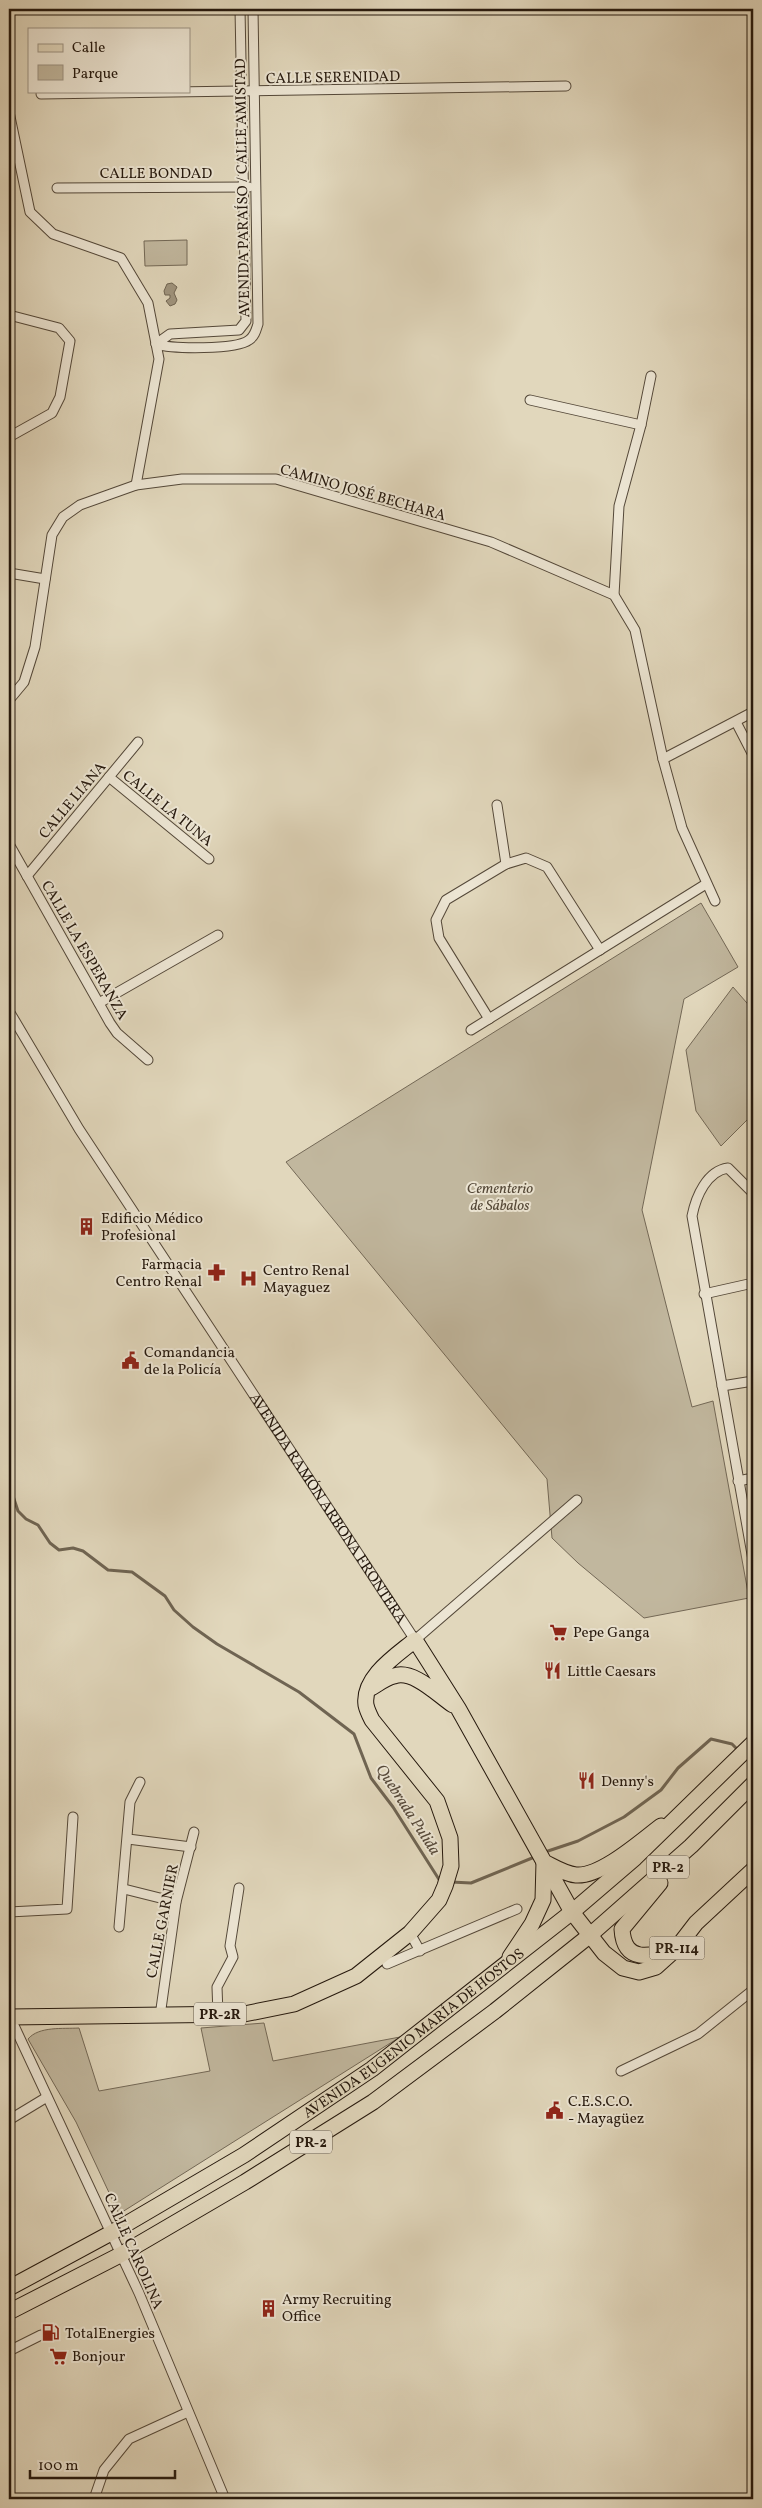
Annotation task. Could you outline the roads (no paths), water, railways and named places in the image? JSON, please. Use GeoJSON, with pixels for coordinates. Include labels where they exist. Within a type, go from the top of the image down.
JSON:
{"type":"FeatureCollection","features":[{"type":"Feature","properties":{"kind":"main road"},"geometry":{"type":"LineString","coordinates":[[369,1689],[377,1673],[415,1640]]}},
{"type":"Feature","properties":{"kind":"main road","name":"AVENIDA RAMÓN ARBONA FRONTERA"},"geometry":{"type":"LineString","coordinates":[[415,1640],[458,1708],[572,1912]]}},
{"type":"Feature","properties":{"kind":"main road"},"geometry":{"type":"LineString","coordinates":[[369,1689],[394,1675],[402,1675],[416,1680],[458,1708]]}},
{"type":"Feature","properties":{"kind":"main road","name":"PR-2R"},"geometry":{"type":"LineString","coordinates":[[10,2017],[244,2014],[294,2004],[356,1976],[410,1933],[439,1900],[451,1866],[450,1838],[437,1801],[372,1720],[366,1705],[369,1689]]}},
{"type":"Feature","properties":{"kind":"main road","name":"AVENIDA EUGENIO MARÍA DE HOSTOS"},"geometry":{"type":"LineString","coordinates":[[9,2288],[111,2233],[244,2155],[318,2106],[502,1969],[572,1912],[635,1858],[753,1743]]}},
{"type":"Feature","properties":{"kind":"main road","name":"AVENIDA EUGENIO MARÍA DE HOSTOS"},"geometry":{"type":"LineString","coordinates":[[9,2312],[120,2255],[254,2177],[373,2102],[495,2011],[589,1936],[691,1846],[748,1789]]}},
{"type":"Feature","properties":{"kind":"main road"},"geometry":{"type":"LineString","coordinates":[[502,1969],[532,1924],[543,1900],[543,1861],[576,1875],[585,1874],[620,1856],[686,1807]]}},
{"type":"Feature","properties":{"kind":"main road"},"geometry":{"type":"LineString","coordinates":[[676,1949],[648,1957],[630,1952],[623,1942],[622,1929],[691,1846]]}},
{"type":"Feature","properties":{"kind":"main road","name":"PR-114"},"geometry":{"type":"LineString","coordinates":[[572,1912],[604,1953],[623,1968],[639,1972],[656,1967],[676,1949],[696,1923],[753,1870]]}},
{"type":"Feature","properties":{"kind":"street","name":"AVENIDA PARAÍSO / CALLE AMISTAD"},"geometry":{"type":"LineString","coordinates":[[156,344],[170,334],[238,330],[246,321],[240,9]]}},
{"type":"Feature","properties":{"kind":"street","name":"AVENIDA PARAÍSO / CALLE AMISTAD"},"geometry":{"type":"LineString","coordinates":[[248,341],[255,334],[258,324],[253,9]]}},
{"type":"Feature","properties":{"kind":"street","name":"CALLE SERENIDAD"},"geometry":{"type":"LineString","coordinates":[[41,94],[566,86]]}},
{"type":"Feature","properties":{"kind":"street"},"geometry":{"type":"LineString","coordinates":[[9,112],[30,212],[52,234],[121,258],[148,303],[159,360],[136,485]]}},
{"type":"Feature","properties":{"kind":"street","name":"CALLE BONDAD"},"geometry":{"type":"LineString","coordinates":[[57,188],[255,186]]}},
{"type":"Feature","properties":{"kind":"street"},"geometry":{"type":"LineString","coordinates":[[9,315],[59,328],[70,341],[60,398],[52,413],[9,437]]}},
{"type":"Feature","properties":{"kind":"street"},"geometry":{"type":"LineString","coordinates":[[156,344],[171,348],[233,345],[248,341],[238,330]]}},
{"type":"Feature","properties":{"kind":"street"},"geometry":{"type":"LineString","coordinates":[[651,376],[641,424],[619,506],[614,595],[634,630],[682,828],[715,901]]}},
{"type":"Feature","properties":{"kind":"street"},"geometry":{"type":"LineString","coordinates":[[530,400],[641,424]]}},
{"type":"Feature","properties":{"kind":"street","name":"CAMINO JOSÉ BECHARA"},"geometry":{"type":"LineString","coordinates":[[9,700],[24,682],[35,647],[52,535],[63,517],[80,505],[136,485],[182,478],[276,479],[491,542],[614,595]]}},
{"type":"Feature","properties":{"kind":"street"},"geometry":{"type":"LineString","coordinates":[[9,573],[45,579]]}},
{"type":"Feature","properties":{"kind":"street"},"geometry":{"type":"LineString","coordinates":[[664,759],[753,712]]}},
{"type":"Feature","properties":{"kind":"street"},"geometry":{"type":"LineString","coordinates":[[736,722],[753,756]]}},
{"type":"Feature","properties":{"kind":"street","name":"CALLE LIANA"},"geometry":{"type":"LineString","coordinates":[[27,876],[138,742]]}},
{"type":"Feature","properties":{"kind":"street","name":"CALLE LA TUNA"},"geometry":{"type":"LineString","coordinates":[[109,777],[209,859]]}},
{"type":"Feature","properties":{"kind":"street"},"geometry":{"type":"LineString","coordinates":[[497,805],[506,864]]}},
{"type":"Feature","properties":{"kind":"street","name":"CALLE LA ESPERANZA"},"geometry":{"type":"LineString","coordinates":[[9,844],[117,1033],[148,1060]]}},
{"type":"Feature","properties":{"kind":"street"},"geometry":{"type":"LineString","coordinates":[[489,1019],[439,938],[436,920],[446,900],[506,864],[526,858],[547,868],[600,950]]}},
{"type":"Feature","properties":{"kind":"street"},"geometry":{"type":"LineString","coordinates":[[471,1030],[706,884]]}},
{"type":"Feature","properties":{"kind":"street"},"geometry":{"type":"LineString","coordinates":[[100,1003],[218,935]]}},
{"type":"Feature","properties":{"kind":"street","name":"AVENIDA RAMÓN ARBONA FRONTERA"},"geometry":{"type":"LineString","coordinates":[[9,1011],[79,1129],[415,1640]]}},
{"type":"Feature","properties":{"kind":"street"},"geometry":{"type":"LineString","coordinates":[[753,1193],[728,1168],[719,1170],[699,1191],[692,1216],[704,1294],[753,1560]]}},
{"type":"Feature","properties":{"kind":"street"},"geometry":{"type":"LineString","coordinates":[[704,1294],[753,1283]]}},
{"type":"Feature","properties":{"kind":"street"},"geometry":{"type":"LineString","coordinates":[[722,1386],[753,1381]]}},
{"type":"Feature","properties":{"kind":"street"},"geometry":{"type":"LineString","coordinates":[[738,1481],[753,1478]]}},
{"type":"Feature","properties":{"kind":"street"},"geometry":{"type":"LineString","coordinates":[[415,1640],[578,1500]]}},
{"type":"Feature","properties":{"kind":"street"},"geometry":{"type":"LineString","coordinates":[[120,1927],[130,1802],[140,1782]]}},
{"type":"Feature","properties":{"kind":"street"},"geometry":{"type":"LineString","coordinates":[[9,1912],[67,1909],[73,1817]]}},
{"type":"Feature","properties":{"kind":"street","name":"CALLE GARNIER"},"geometry":{"type":"LineString","coordinates":[[160,2016],[176,1902],[194,1832]]}},
{"type":"Feature","properties":{"kind":"street"},"geometry":{"type":"LineString","coordinates":[[128,1839],[191,1847]]}},
{"type":"Feature","properties":{"kind":"street"},"geometry":{"type":"LineString","coordinates":[[218,2014],[217,1987],[233,1957],[230,1946],[239,1888]]}},
{"type":"Feature","properties":{"kind":"street"},"geometry":{"type":"LineString","coordinates":[[124,1889],[176,1902]]}},
{"type":"Feature","properties":{"kind":"street"},"geometry":{"type":"LineString","coordinates":[[387,1964],[517,1909]]}},
{"type":"Feature","properties":{"kind":"street"},"geometry":{"type":"LineString","coordinates":[[410,1933],[420,1951]]}},
{"type":"Feature","properties":{"kind":"street"},"geometry":{"type":"LineString","coordinates":[[621,2071],[698,2034],[753,1990]]}},
{"type":"Feature","properties":{"kind":"street","name":"CALLE CAROLINA"},"geometry":{"type":"LineString","coordinates":[[10,2017],[139,2293],[225,2499]]}},
{"type":"Feature","properties":{"kind":"street"},"geometry":{"type":"LineString","coordinates":[[9,2120],[47,2097]]}},
{"type":"Feature","properties":{"kind":"street"},"geometry":{"type":"LineString","coordinates":[[9,2351],[41,2334]]}},
{"type":"Feature","properties":{"kind":"street"},"geometry":{"type":"LineString","coordinates":[[94,2499],[104,2470],[129,2438],[188,2412]]}},
{"type":"Feature","properties":{"kind":"waterway","name":"Quebrada Pulida"},"geometry":{"type":"LineString","coordinates":[[9,1484],[18,1511],[26,1519],[38,1525],[50,1543],[59,1550],[73,1548],[83,1551],[108,1570],[132,1572],[165,1596],[174,1610],[193,1627],[217,1644],[299,1692],[354,1734],[371,1778],[393,1807],[440,1881]]}},
{"type":"Feature","properties":{"kind":"waterway","name":"Quebrada Pulida"},"geometry":{"type":"LineString","coordinates":[[545,1852],[578,1841],[624,1817],[661,1790],[678,1768],[711,1739],[732,1744],[739,1751]]}},
{"type":"Feature","properties":{"kind":"waterway","name":"Quebrada Pulida"},"geometry":{"type":"LineString","coordinates":[[745,1757],[753,1766]]}},
{"type":"Feature","properties":{"kind":"waterway","name":"Quebrada Pulida"},"geometry":{"type":"LineString","coordinates":[[451,1882],[471,1883],[537,1856]]}},
{"type":"Feature","properties":{"kind":"place","name":"Edificio Médico Profesional"},"geometry":{"type":"Point","coordinates":[87,1227]}},
{"type":"Feature","properties":{"kind":"place","name":"Farmacia Centro Renal"},"geometry":{"type":"Point","coordinates":[216,1273]}},
{"type":"Feature","properties":{"kind":"place","name":"Centro Renal Mayaguez"},"geometry":{"type":"Point","coordinates":[249,1279]}},
{"type":"Feature","properties":{"kind":"place","name":"Comandancia de la Policía"},"geometry":{"type":"Point","coordinates":[130,1361]}},
{"type":"Feature","properties":{"kind":"place","name":"Pepe Ganga"},"geometry":{"type":"Point","coordinates":[559,1632]}},
{"type":"Feature","properties":{"kind":"place","name":"Little Caesars"},"geometry":{"type":"Point","coordinates":[553,1671]}},
{"type":"Feature","properties":{"kind":"place","name":"Denny's"},"geometry":{"type":"Point","coordinates":[587,1781]}},
{"type":"Feature","properties":{"kind":"place","name":"C.E.S.C.O. - Mayagüez"},"geometry":{"type":"Point","coordinates":[554,2110]}},
{"type":"Feature","properties":{"kind":"place","name":"Army Recruiting Office"},"geometry":{"type":"Point","coordinates":[268,2308]}},
{"type":"Feature","properties":{"kind":"place","name":"TotalEnergies"},"geometry":{"type":"Point","coordinates":[51,2333]}},
{"type":"Feature","properties":{"kind":"place","name":"Bonjour"},"geometry":{"type":"Point","coordinates":[58,2356]}},
{"type":"Feature","properties":{"kind":"park label","name":"Cementerio de Sábalos"},"geometry":{"type":"Point","coordinates":[500,1196]}}]}
